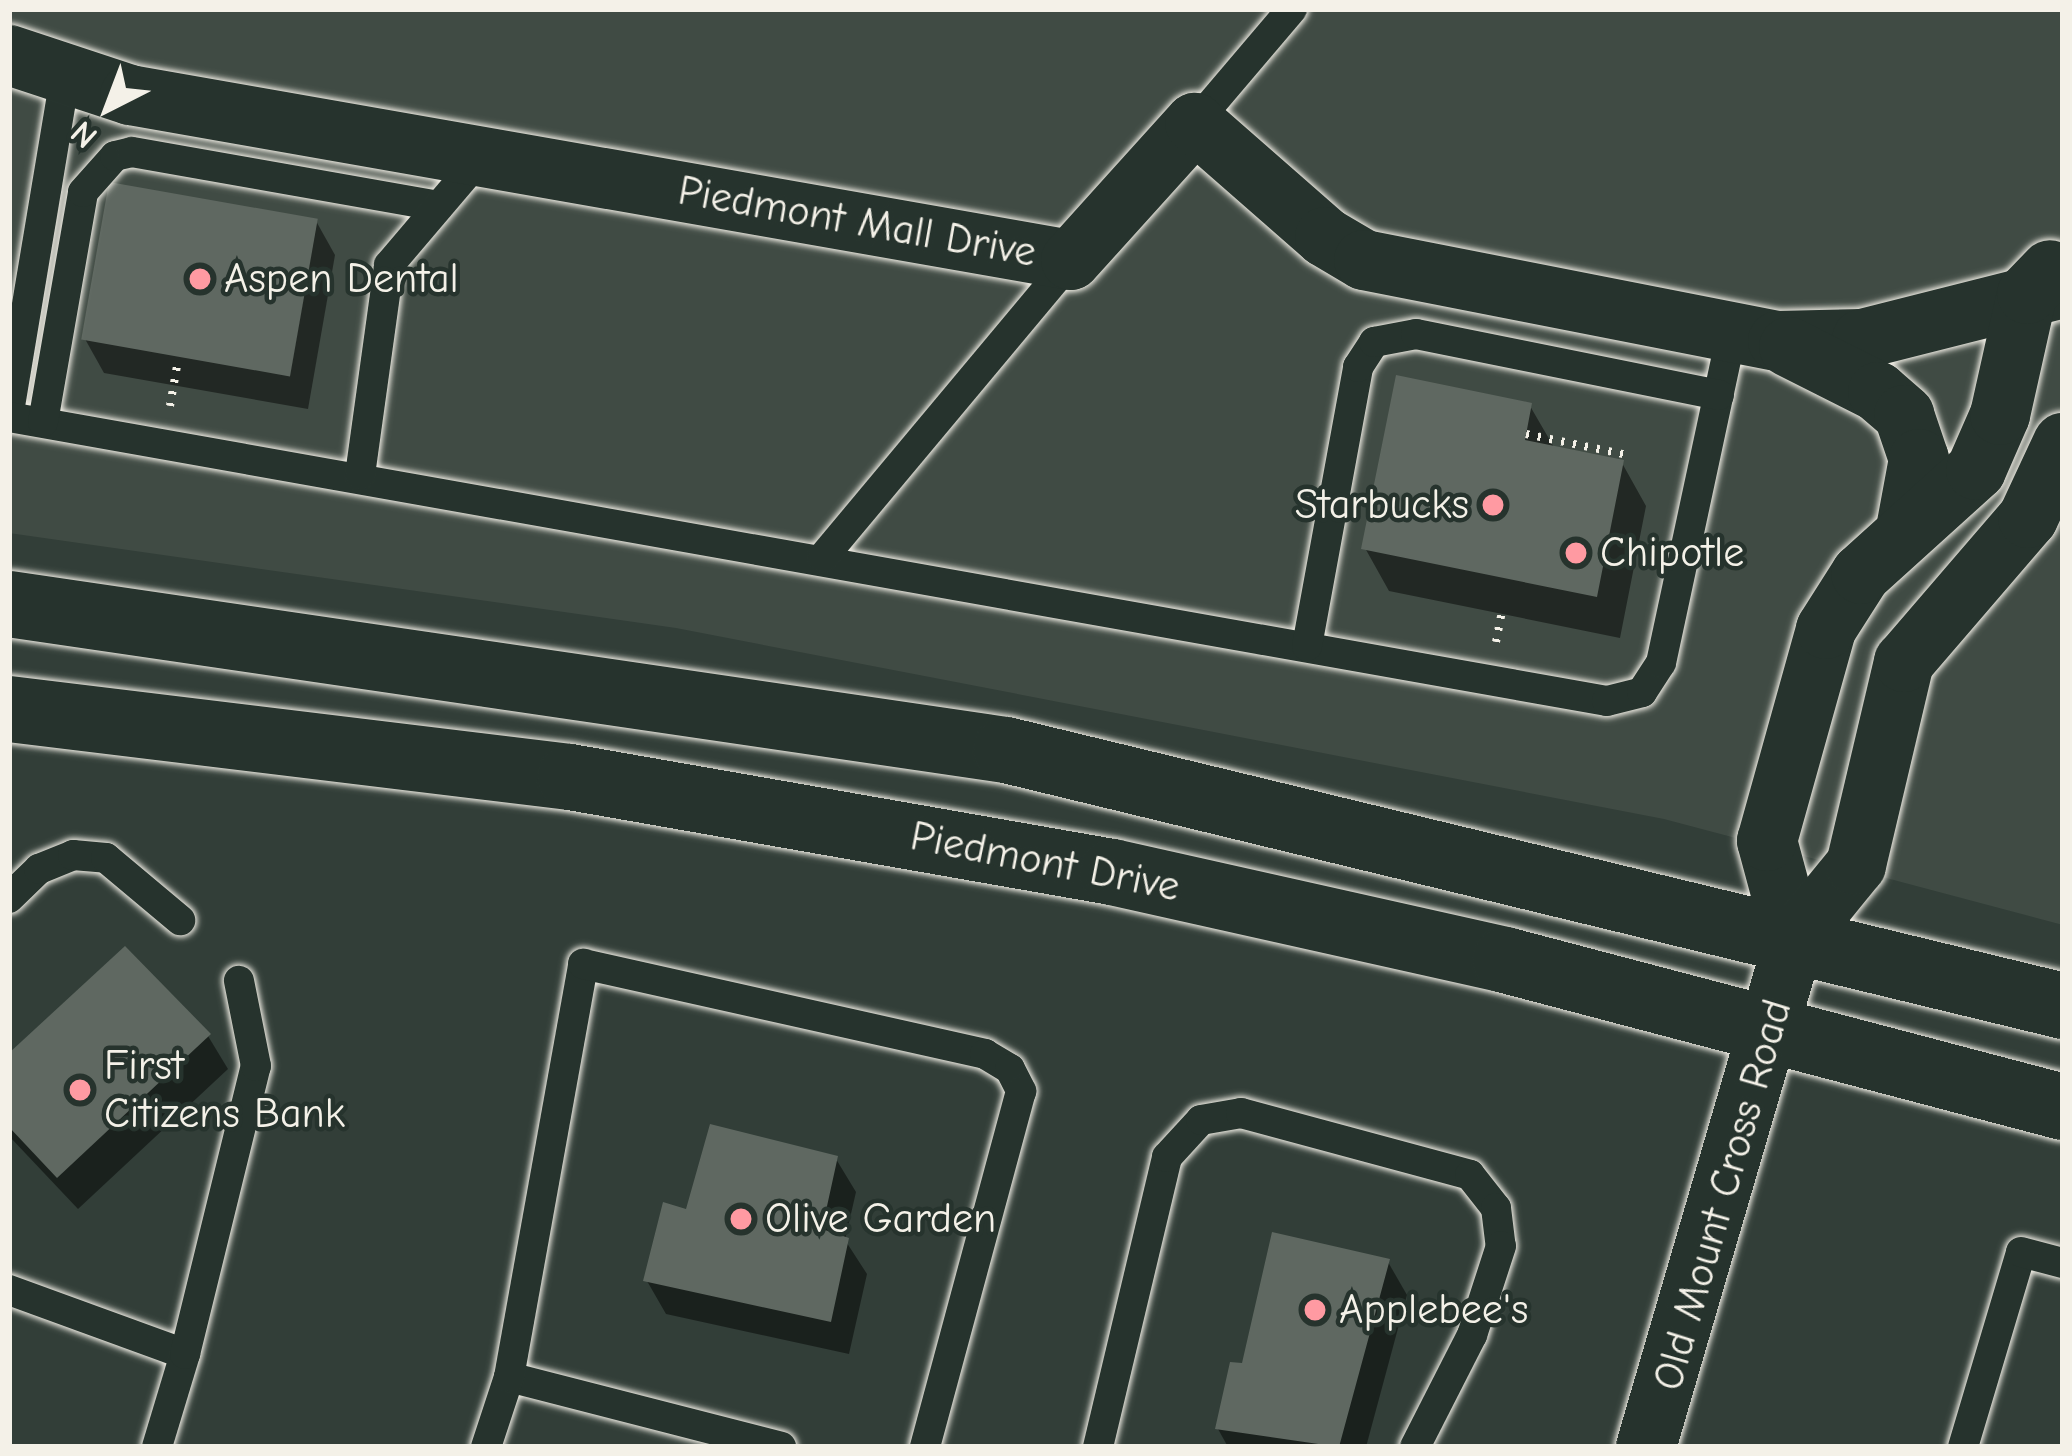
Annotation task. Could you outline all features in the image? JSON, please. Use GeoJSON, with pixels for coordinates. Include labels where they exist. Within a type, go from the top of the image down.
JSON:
{"type":"FeatureCollection","features":[{"type":"Feature","properties":{"kind":"main road"},"geometry":{"type":"LineString","coordinates":[[9,604],[1006,750],[2063,1006]]}},
{"type":"Feature","properties":{"kind":"main road","name":"Piedmont Drive"},"geometry":{"type":"LineString","coordinates":[[9,709],[570,777],[1112,872],[1505,960],[2063,1107]]}},
{"type":"Feature","properties":{"kind":"street","name":"Piedmont Mall Drive"},"geometry":{"type":"LineString","coordinates":[[9,55],[65,79],[1071,260],[1195,123]]}},
{"type":"Feature","properties":{"kind":"street"},"geometry":{"type":"LineString","coordinates":[[1195,123],[1325,237],[1364,260],[1755,337],[1862,339],[2051,280]]}},
{"type":"Feature","properties":{"kind":"street","name":"Old Mount Cross Road"},"geometry":{"type":"LineString","coordinates":[[1794,941],[1767,841],[1808,685],[1836,608],[1906,529],[1964,485],[1989,446],[2051,280]]}},
{"type":"Feature","properties":{"kind":"street"},"geometry":{"type":"LineString","coordinates":[[1755,337],[1878,392],[1904,415],[1919,459],[1906,529]]}},
{"type":"Feature","properties":{"kind":"street","name":"Old Mount Cross Road"},"geometry":{"type":"LineString","coordinates":[[1646,1447],[1794,941],[1856,865],[1909,652],[2027,518],[2063,442]]}},
{"type":"Feature","properties":{"kind":"lane"},"geometry":{"type":"LineString","coordinates":[[1195,123],[1292,9]]}},
{"type":"Feature","properties":{"kind":"lane"},"geometry":{"type":"LineString","coordinates":[[65,79],[9,414],[1607,701],[1642,692],[1661,663],[1719,395],[1755,337]]}},
{"type":"Feature","properties":{"kind":"lane"},"geometry":{"type":"LineString","coordinates":[[43,422],[83,192],[115,156],[140,154],[438,206]]}},
{"type":"Feature","properties":{"kind":"lane"},"geometry":{"type":"LineString","coordinates":[[360,475],[388,265],[481,157]]}},
{"type":"Feature","properties":{"kind":"lane"},"geometry":{"type":"LineString","coordinates":[[823,557],[1071,260]]}},
{"type":"Feature","properties":{"kind":"lane"},"geometry":{"type":"LineString","coordinates":[[1307,646],[1354,383],[1374,342],[1416,334],[1719,395]]}},
{"type":"Feature","properties":{"kind":"lane"},"geometry":{"type":"LineString","coordinates":[[9,898],[38,869],[73,855],[106,858],[179,920]]}},
{"type":"Feature","properties":{"kind":"lane"},"geometry":{"type":"LineString","coordinates":[[486,1447],[509,1377],[583,964],[985,1054],[1010,1069],[1021,1091],[925,1447]]}},
{"type":"Feature","properties":{"kind":"lane"},"geometry":{"type":"LineString","coordinates":[[157,1447],[185,1354],[256,1066],[238,981]]}},
{"type":"Feature","properties":{"kind":"lane"},"geometry":{"type":"LineString","coordinates":[[1099,1447],[1167,1157],[1201,1120],[1241,1113],[1470,1175],[1496,1208],[1501,1246],[1472,1336],[1414,1447]]}},
{"type":"Feature","properties":{"kind":"lane"},"geometry":{"type":"LineString","coordinates":[[1963,1447],[2021,1252],[2063,1263]]}},
{"type":"Feature","properties":{"kind":"lane"},"geometry":{"type":"LineString","coordinates":[[9,1290],[185,1354]]}},
{"type":"Feature","properties":{"kind":"lane"},"geometry":{"type":"LineString","coordinates":[[509,1377],[781,1447]]}},
{"type":"Feature","properties":{"kind":"path"},"geometry":{"type":"LineString","coordinates":[[1526,434],[1627,455]]}},
{"type":"Feature","properties":{"kind":"shaded area"},"geometry":{"type":"Polygon","coordinates":[[[9,9],[2063,9],[2063,925],[1664,819],[676,628],[9,533],[9,9]]]}},
{"type":"Feature","properties":{"kind":"building","name":"Aspen Dental"},"geometry":{"type":"Polygon","coordinates":[[[109,182],[318,219],[290,376],[81,340],[109,182]]]}},
{"type":"Feature","properties":{"kind":"building","name":"Starbucks"},"geometry":{"type":"Polygon","coordinates":[[[1396,375],[1532,403],[1525,440],[1624,460],[1597,597],[1361,549],[1396,375]]]}},
{"type":"Feature","properties":{"kind":"building","name":"First Citizens Bank"},"geometry":{"type":"Polygon","coordinates":[[[125,946],[211,1034],[57,1178],[9,1127],[9,1053],[125,946]]]}},
{"type":"Feature","properties":{"kind":"building","name":"Olive Garden"},"geometry":{"type":"Polygon","coordinates":[[[710,1124],[838,1156],[822,1229],[849,1238],[831,1322],[643,1281],[663,1202],[686,1209],[710,1124]]]}},
{"type":"Feature","properties":{"kind":"building","name":"Applebee's"},"geometry":{"type":"Polygon","coordinates":[[[1272,1232],[1390,1259],[1339,1447],[1215,1429],[1230,1362],[1242,1363],[1272,1232]]]}},
{"type":"Feature","properties":{"kind":"place","name":"Aspen Dental"},"geometry":{"type":"Point","coordinates":[200,279]}},
{"type":"Feature","properties":{"kind":"place","name":"Starbucks"},"geometry":{"type":"Point","coordinates":[1493,505]}},
{"type":"Feature","properties":{"kind":"place","name":"Chipotle"},"geometry":{"type":"Point","coordinates":[1576,553]}},
{"type":"Feature","properties":{"kind":"place","name":"First Citizens Bank"},"geometry":{"type":"Point","coordinates":[80,1090]}},
{"type":"Feature","properties":{"kind":"place","name":"Olive Garden"},"geometry":{"type":"Point","coordinates":[741,1219]}},
{"type":"Feature","properties":{"kind":"place","name":"Applebee's"},"geometry":{"type":"Point","coordinates":[1315,1310]}}]}
